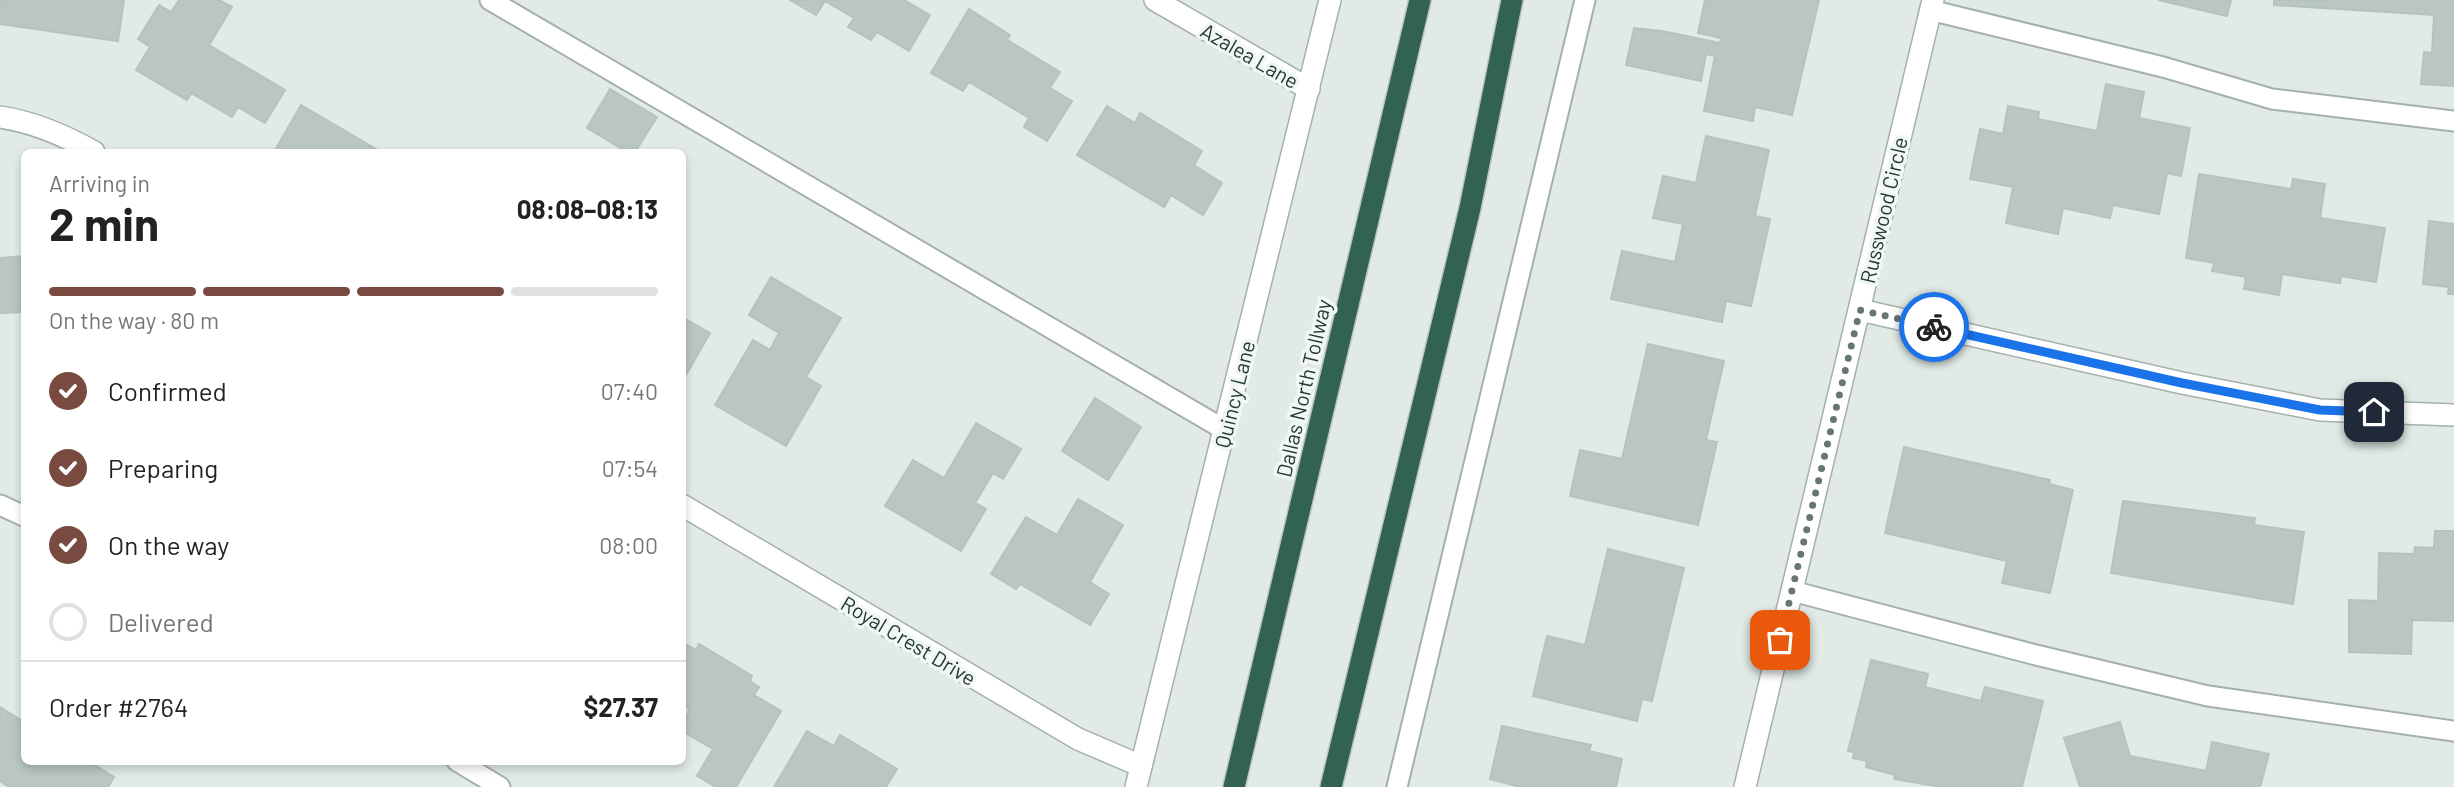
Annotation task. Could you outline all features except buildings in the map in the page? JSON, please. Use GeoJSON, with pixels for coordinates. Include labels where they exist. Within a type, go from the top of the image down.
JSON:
{"type":"FeatureCollection","features":[{"type":"Feature","properties":{"kind":"highway","name":"Dallas North Tollway"},"geometry":{"type":"LineString","coordinates":[[1234,787],[1420,0]]}},
{"type":"Feature","properties":{"kind":"highway"},"geometry":{"type":"LineString","coordinates":[[1331,787],[1470,208],[1511,0]]}},
{"type":"Feature","properties":{"kind":"street","name":"Azalea Lane"},"geometry":{"type":"LineString","coordinates":[[1155,0],[1310,89]]}},
{"type":"Feature","properties":{"kind":"street","name":"Quincy Lane"},"geometry":{"type":"LineString","coordinates":[[1139,777],[1330,0]]}},
{"type":"Feature","properties":{"kind":"street","name":"Russwood Circle"},"geometry":{"type":"LineString","coordinates":[[1745,787],[1931,5]]}},
{"type":"Feature","properties":{"kind":"street"},"geometry":{"type":"LineString","coordinates":[[0,117],[27,121],[89,149]]}},
{"type":"Feature","properties":{"kind":"street"},"geometry":{"type":"LineString","coordinates":[[1860,310],[2182,383],[2320,410],[2454,415]]}},
{"type":"Feature","properties":{"kind":"street","name":"Royal Crest Drive"},"geometry":{"type":"LineString","coordinates":[[686,507],[1139,777]]}},
{"type":"Feature","properties":{"kind":"lane"},"geometry":{"type":"LineString","coordinates":[[490,0],[1225,430]]}},
{"type":"Feature","properties":{"kind":"lane"},"geometry":{"type":"LineString","coordinates":[[1397,787],[1585,0]]}},
{"type":"Feature","properties":{"kind":"lane"},"geometry":{"type":"LineString","coordinates":[[1931,5],[2272,99],[2454,121]]}},
{"type":"Feature","properties":{"kind":"lane"},"geometry":{"type":"LineString","coordinates":[[0,505],[21,515]]}},
{"type":"Feature","properties":{"kind":"lane"},"geometry":{"type":"LineString","coordinates":[[1792,591],[2036,655],[2208,696],[2454,732]]}},
{"type":"Feature","properties":{"kind":"lane"},"geometry":{"type":"LineString","coordinates":[[464,765],[500,787]]}},
{"type":"Feature","properties":{"kind":"way so far"},"geometry":{"type":"LineString","coordinates":[[1780,640],[1860,310],[1934,327]]}},
{"type":"Feature","properties":{"kind":"route"},"geometry":{"type":"LineString","coordinates":[[1934,327],[2182,383],[2320,410],[2374,412]]}}]}
